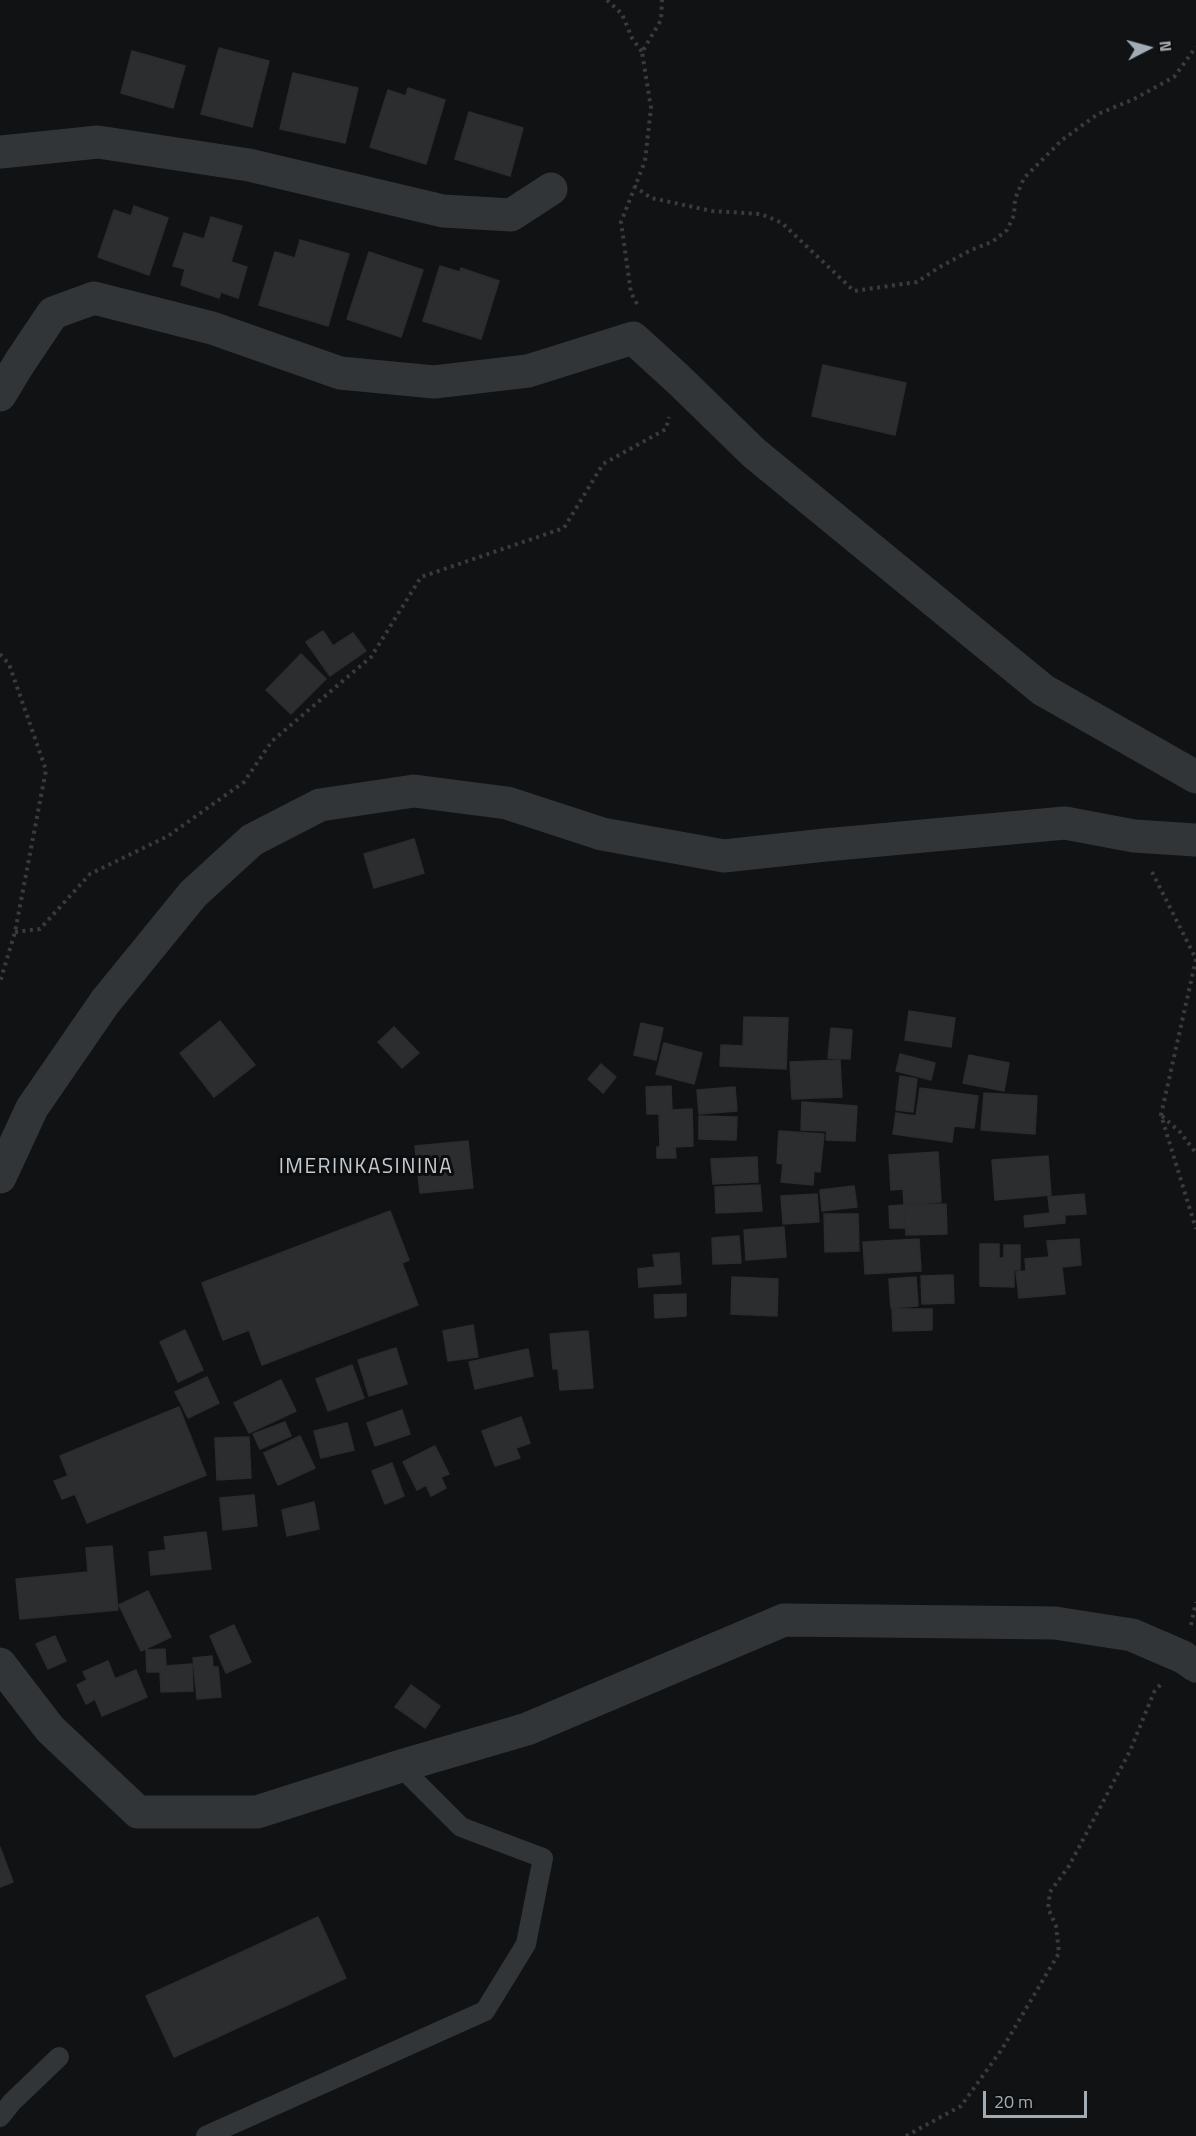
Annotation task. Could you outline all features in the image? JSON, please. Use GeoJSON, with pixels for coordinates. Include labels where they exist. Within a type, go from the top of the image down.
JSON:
{"type":"FeatureCollection","features":[{"type":"Feature","properties":{"kind":"street"},"geometry":{"type":"LineString","coordinates":[[0,152],[98,142],[249,165],[443,211],[511,215],[551,189]]}},
{"type":"Feature","properties":{"kind":"street"},"geometry":{"type":"LineString","coordinates":[[0,395],[53,313],[94,298],[212,328],[340,373],[434,382],[528,371],[633,338],[754,453],[1043,690],[1196,777]]}},
{"type":"Feature","properties":{"kind":"street"},"geometry":{"type":"LineString","coordinates":[[0,1177],[32,1108],[105,1002],[193,894],[252,840],[320,805],[414,791],[507,803],[602,834],[724,856],[1065,824],[1134,836],[1196,840]]}},
{"type":"Feature","properties":{"kind":"street"},"geometry":{"type":"LineString","coordinates":[[0,1664],[50,1729],[138,1812],[257,1812],[527,1729],[784,1620],[1055,1623],[1132,1635],[1190,1662]]}},
{"type":"Feature","properties":{"kind":"lane"},"geometry":{"type":"LineString","coordinates":[[206,2136],[485,2011],[526,1944],[543,1858],[461,1827],[406,1772],[404,1765]]}},
{"type":"Feature","properties":{"kind":"lane"},"geometry":{"type":"LineString","coordinates":[[0,2117],[12,2102],[59,2057]]}},
{"type":"Feature","properties":{"kind":"path"},"geometry":{"type":"LineString","coordinates":[[607,0],[622,14],[632,38],[642,52],[651,108],[645,161],[621,222],[631,293],[641,312]]}},
{"type":"Feature","properties":{"kind":"path"},"geometry":{"type":"LineString","coordinates":[[642,52],[661,20],[662,0]]}},
{"type":"Feature","properties":{"kind":"path"},"geometry":{"type":"LineString","coordinates":[[634,186],[651,198],[712,211],[761,214],[782,223],[854,291],[917,282],[963,254],[992,242],[1007,230],[1014,215],[1015,199],[1024,178],[1062,140],[1098,114],[1134,99],[1174,77],[1196,47]]}},
{"type":"Feature","properties":{"kind":"path"},"geometry":{"type":"LineString","coordinates":[[15,932],[40,929],[90,874],[168,836],[244,782],[272,741],[371,657],[421,577],[564,528],[603,464],[666,429],[678,379]]}},
{"type":"Feature","properties":{"kind":"path"},"geometry":{"type":"LineString","coordinates":[[0,654],[9,664],[46,770],[15,932],[0,982]]}},
{"type":"Feature","properties":{"kind":"path"},"geometry":{"type":"LineString","coordinates":[[1134,836],[1196,959],[1161,1115],[1196,1229]]}},
{"type":"Feature","properties":{"kind":"path"},"geometry":{"type":"LineString","coordinates":[[1161,1115],[1180,1132],[1196,1153]]}},
{"type":"Feature","properties":{"kind":"path"},"geometry":{"type":"LineString","coordinates":[[906,2136],[961,2106],[1002,2049],[1059,1953],[1056,1926],[1048,1908],[1050,1892],[1070,1866],[1130,1751],[1155,1692],[1190,1662],[1196,1602]]}},
{"type":"Feature","properties":{"kind":"building"},"geometry":{"type":"Polygon","coordinates":[[[219,48],[269,61],[252,127],[201,114],[219,48]]]}},
{"type":"Feature","properties":{"kind":"building"},"geometry":{"type":"Polygon","coordinates":[[[132,51],[185,66],[173,108],[121,93],[132,51]]]}},
{"type":"Feature","properties":{"kind":"building"},"geometry":{"type":"Polygon","coordinates":[[[293,73],[358,88],[345,143],[280,129],[293,73]]]}},
{"type":"Feature","properties":{"kind":"building"},"geometry":{"type":"Polygon","coordinates":[[[408,88],[445,100],[426,164],[370,147],[388,90],[406,96],[408,88]]]}},
{"type":"Feature","properties":{"kind":"building"},"geometry":{"type":"Polygon","coordinates":[[[469,112],[523,128],[510,176],[455,159],[469,112]]]}},
{"type":"Feature","properties":{"kind":"building"},"geometry":{"type":"Polygon","coordinates":[[[134,206],[168,218],[149,275],[98,257],[114,210],[131,216],[134,206]]]}},
{"type":"Feature","properties":{"kind":"building"},"geometry":{"type":"Polygon","coordinates":[[[211,217],[242,226],[231,262],[247,267],[238,298],[221,292],[219,298],[181,285],[185,269],[173,266],[184,233],[204,239],[211,217]]]}},
{"type":"Feature","properties":{"kind":"building"},"geometry":{"type":"Polygon","coordinates":[[[300,240],[349,254],[328,326],[259,305],[275,252],[295,258],[300,240]]]}},
{"type":"Feature","properties":{"kind":"building"},"geometry":{"type":"Polygon","coordinates":[[[369,252],[423,270],[401,337],[347,319],[369,252]]]}},
{"type":"Feature","properties":{"kind":"building"},"geometry":{"type":"Polygon","coordinates":[[[440,266],[460,272],[461,268],[499,281],[481,339],[423,321],[440,266]]]}},
{"type":"Feature","properties":{"kind":"building"},"geometry":{"type":"Polygon","coordinates":[[[823,365],[906,383],[895,435],[812,416],[823,365]]]}},
{"type":"Feature","properties":{"kind":"building"},"geometry":{"type":"Polygon","coordinates":[[[323,631],[333,646],[353,633],[366,651],[330,676],[306,642],[323,631]]]}},
{"type":"Feature","properties":{"kind":"building"},"geometry":{"type":"Polygon","coordinates":[[[301,654],[326,679],[291,714],[266,690],[301,654]]]}},
{"type":"Feature","properties":{"kind":"building"},"geometry":{"type":"Polygon","coordinates":[[[414,839],[424,873],[374,888],[364,854],[414,839]]]}},
{"type":"Feature","properties":{"kind":"building"},"geometry":{"type":"Polygon","coordinates":[[[909,1011],[955,1018],[951,1047],[905,1040],[909,1011]]]}},
{"type":"Feature","properties":{"kind":"building"},"geometry":{"type":"Polygon","coordinates":[[[744,1017],[788,1018],[786,1069],[720,1066],[721,1045],[743,1046],[744,1017]]]}},
{"type":"Feature","properties":{"kind":"building"},"geometry":{"type":"Polygon","coordinates":[[[220,1021],[255,1065],[214,1097],[180,1053],[220,1021]]]}},
{"type":"Feature","properties":{"kind":"building"},"geometry":{"type":"Polygon","coordinates":[[[641,1023],[663,1028],[656,1060],[634,1055],[641,1023]]]}},
{"type":"Feature","properties":{"kind":"building"},"geometry":{"type":"Polygon","coordinates":[[[394,1027],[419,1053],[402,1068],[378,1042],[394,1027]]]}},
{"type":"Feature","properties":{"kind":"building"},"geometry":{"type":"Polygon","coordinates":[[[831,1028],[852,1030],[850,1059],[828,1058],[831,1028]]]}},
{"type":"Feature","properties":{"kind":"building"},"geometry":{"type":"Polygon","coordinates":[[[664,1043],[702,1053],[694,1084],[656,1074],[664,1043]]]}},
{"type":"Feature","properties":{"kind":"building"},"geometry":{"type":"Polygon","coordinates":[[[900,1054],[935,1063],[931,1080],[896,1071],[900,1054]]]}},
{"type":"Feature","properties":{"kind":"building"},"geometry":{"type":"Polygon","coordinates":[[[969,1055],[1009,1063],[1004,1091],[963,1083],[969,1055]]]}},
{"type":"Feature","properties":{"kind":"building"},"geometry":{"type":"Polygon","coordinates":[[[840,1060],[842,1097],[792,1099],[790,1062],[840,1060]]]}},
{"type":"Feature","properties":{"kind":"building"},"geometry":{"type":"Polygon","coordinates":[[[601,1064],[616,1077],[603,1093],[588,1079],[601,1064]]]}},
{"type":"Feature","properties":{"kind":"building"},"geometry":{"type":"Polygon","coordinates":[[[900,1076],[917,1079],[913,1112],[896,1110],[900,1076]]]}},
{"type":"Feature","properties":{"kind":"building"},"geometry":{"type":"Polygon","coordinates":[[[671,1086],[672,1110],[692,1109],[693,1146],[675,1147],[676,1158],[657,1158],[657,1147],[660,1147],[659,1114],[647,1114],[646,1087],[671,1086]]]}},
{"type":"Feature","properties":{"kind":"building"},"geometry":{"type":"Polygon","coordinates":[[[735,1087],[737,1111],[699,1114],[697,1090],[735,1087]]]}},
{"type":"Feature","properties":{"kind":"building"},"geometry":{"type":"Polygon","coordinates":[[[920,1088],[978,1096],[974,1128],[954,1126],[952,1142],[893,1134],[896,1113],[916,1116],[920,1088]]]}},
{"type":"Feature","properties":{"kind":"building"},"geometry":{"type":"Polygon","coordinates":[[[984,1093],[1037,1096],[1035,1134],[981,1130],[984,1093]]]}},
{"type":"Feature","properties":{"kind":"building"},"geometry":{"type":"Polygon","coordinates":[[[802,1102],[857,1106],[855,1141],[826,1140],[827,1131],[801,1130],[802,1102]]]}},
{"type":"Feature","properties":{"kind":"building"},"geometry":{"type":"Polygon","coordinates":[[[699,1116],[737,1117],[736,1140],[699,1139],[699,1116]]]}},
{"type":"Feature","properties":{"kind":"building"},"geometry":{"type":"Polygon","coordinates":[[[779,1131],[824,1134],[820,1172],[814,1171],[813,1185],[781,1182],[783,1164],[777,1163],[779,1131]]]}},
{"type":"Feature","properties":{"kind":"building"},"geometry":{"type":"Polygon","coordinates":[[[468,1141],[473,1188],[420,1193],[415,1146],[468,1141]]]}},
{"type":"Feature","properties":{"kind":"building"},"geometry":{"type":"Polygon","coordinates":[[[938,1152],[941,1202],[904,1204],[903,1189],[891,1190],[889,1155],[938,1152]]]}},
{"type":"Feature","properties":{"kind":"building"},"geometry":{"type":"Polygon","coordinates":[[[1048,1156],[1051,1195],[995,1200],[992,1160],[1048,1156]]]}},
{"type":"Feature","properties":{"kind":"building"},"geometry":{"type":"Polygon","coordinates":[[[757,1157],[758,1182],[713,1184],[711,1159],[757,1157]]]}},
{"type":"Feature","properties":{"kind":"building"},"geometry":{"type":"Polygon","coordinates":[[[760,1185],[762,1211],[716,1213],[715,1187],[760,1185]]]}},
{"type":"Feature","properties":{"kind":"building"},"geometry":{"type":"Polygon","coordinates":[[[854,1186],[857,1207],[822,1211],[820,1190],[854,1186]]]}},
{"type":"Feature","properties":{"kind":"building"},"geometry":{"type":"Polygon","coordinates":[[[817,1194],[819,1222],[783,1224],[781,1196],[817,1194]]]}},
{"type":"Feature","properties":{"kind":"building"},"geometry":{"type":"Polygon","coordinates":[[[1084,1194],[1086,1214],[1065,1215],[1065,1223],[1025,1227],[1024,1216],[1050,1213],[1048,1197],[1084,1194]]]}},
{"type":"Feature","properties":{"kind":"building"},"geometry":{"type":"Polygon","coordinates":[[[946,1204],[947,1234],[906,1235],[904,1205],[946,1204]]]}},
{"type":"Feature","properties":{"kind":"building"},"geometry":{"type":"Polygon","coordinates":[[[904,1205],[906,1228],[890,1228],[889,1206],[904,1205]]]}},
{"type":"Feature","properties":{"kind":"building"},"geometry":{"type":"Polygon","coordinates":[[[390,1211],[409,1260],[402,1263],[418,1305],[262,1365],[249,1330],[223,1340],[202,1283],[390,1211]]]}},
{"type":"Feature","properties":{"kind":"building"},"geometry":{"type":"Polygon","coordinates":[[[824,1214],[858,1214],[859,1251],[825,1252],[824,1214]]]}},
{"type":"Feature","properties":{"kind":"building"},"geometry":{"type":"Polygon","coordinates":[[[784,1227],[786,1257],[746,1260],[744,1230],[784,1227]]]}},
{"type":"Feature","properties":{"kind":"building"},"geometry":{"type":"Polygon","coordinates":[[[739,1236],[741,1263],[713,1264],[712,1238],[739,1236]]]}},
{"type":"Feature","properties":{"kind":"building"},"geometry":{"type":"Polygon","coordinates":[[[919,1239],[921,1271],[865,1274],[863,1242],[919,1239]]]}},
{"type":"Feature","properties":{"kind":"building"},"geometry":{"type":"Polygon","coordinates":[[[1079,1239],[1081,1265],[1062,1267],[1065,1294],[1019,1298],[1016,1272],[1026,1271],[1025,1259],[1049,1257],[1047,1241],[1079,1239]]]}},
{"type":"Feature","properties":{"kind":"building"},"geometry":{"type":"Polygon","coordinates":[[[980,1244],[999,1244],[999,1258],[1004,1258],[1004,1245],[1020,1245],[1020,1270],[1014,1270],[1014,1287],[980,1286],[980,1244]]]}},
{"type":"Feature","properties":{"kind":"building"},"geometry":{"type":"Polygon","coordinates":[[[679,1253],[681,1284],[639,1287],[638,1269],[655,1267],[653,1255],[679,1253]]]}},
{"type":"Feature","properties":{"kind":"building"},"geometry":{"type":"Polygon","coordinates":[[[953,1275],[954,1303],[922,1304],[921,1276],[953,1275]]]}},
{"type":"Feature","properties":{"kind":"building"},"geometry":{"type":"Polygon","coordinates":[[[732,1277],[778,1279],[777,1316],[731,1314],[732,1277]]]}},
{"type":"Feature","properties":{"kind":"building"},"geometry":{"type":"Polygon","coordinates":[[[916,1277],[918,1306],[891,1308],[889,1279],[916,1277]]]}},
{"type":"Feature","properties":{"kind":"building"},"geometry":{"type":"Polygon","coordinates":[[[686,1294],[686,1316],[655,1318],[654,1295],[686,1294]]]}},
{"type":"Feature","properties":{"kind":"building"},"geometry":{"type":"Polygon","coordinates":[[[892,1309],[932,1309],[932,1330],[893,1331],[892,1309]]]}},
{"type":"Feature","properties":{"kind":"building"},"geometry":{"type":"Polygon","coordinates":[[[473,1325],[478,1357],[448,1361],[443,1331],[473,1325]]]}},
{"type":"Feature","properties":{"kind":"building"},"geometry":{"type":"Polygon","coordinates":[[[185,1330],[203,1370],[178,1382],[160,1342],[185,1330]]]}},
{"type":"Feature","properties":{"kind":"building"},"geometry":{"type":"Polygon","coordinates":[[[588,1331],[593,1388],[560,1390],[558,1369],[553,1369],[550,1334],[588,1331]]]}},
{"type":"Feature","properties":{"kind":"building"},"geometry":{"type":"Polygon","coordinates":[[[396,1348],[407,1384],[369,1396],[358,1360],[396,1348]]]}},
{"type":"Feature","properties":{"kind":"building"},"geometry":{"type":"Polygon","coordinates":[[[528,1349],[533,1376],[475,1389],[469,1362],[528,1349]]]}},
{"type":"Feature","properties":{"kind":"building"},"geometry":{"type":"Polygon","coordinates":[[[352,1365],[364,1398],[328,1411],[316,1379],[352,1365]]]}},
{"type":"Feature","properties":{"kind":"building"},"geometry":{"type":"Polygon","coordinates":[[[207,1377],[219,1403],[188,1418],[175,1392],[207,1377]]]}},
{"type":"Feature","properties":{"kind":"building"},"geometry":{"type":"Polygon","coordinates":[[[281,1380],[296,1411],[249,1433],[234,1403],[281,1380]]]}},
{"type":"Feature","properties":{"kind":"building"},"geometry":{"type":"Polygon","coordinates":[[[179,1407],[206,1475],[87,1523],[75,1494],[62,1499],[54,1481],[68,1476],[60,1456],[179,1407]]]}},
{"type":"Feature","properties":{"kind":"building"},"geometry":{"type":"Polygon","coordinates":[[[402,1410],[410,1434],[375,1446],[367,1423],[402,1410]]]}},
{"type":"Feature","properties":{"kind":"building"},"geometry":{"type":"Polygon","coordinates":[[[521,1417],[530,1443],[516,1448],[520,1458],[495,1466],[482,1431],[521,1417]]]}},
{"type":"Feature","properties":{"kind":"building"},"geometry":{"type":"Polygon","coordinates":[[[285,1422],[291,1436],[260,1449],[253,1434],[285,1422]]]}},
{"type":"Feature","properties":{"kind":"building"},"geometry":{"type":"Polygon","coordinates":[[[347,1423],[354,1450],[321,1458],[314,1431],[347,1423]]]}},
{"type":"Feature","properties":{"kind":"building"},"geometry":{"type":"Polygon","coordinates":[[[300,1436],[315,1468],[278,1485],[264,1453],[300,1436]]]}},
{"type":"Feature","properties":{"kind":"building"},"geometry":{"type":"Polygon","coordinates":[[[249,1437],[251,1478],[217,1480],[215,1438],[249,1437]]]}},
{"type":"Feature","properties":{"kind":"building"},"geometry":{"type":"Polygon","coordinates":[[[435,1446],[449,1474],[441,1477],[446,1488],[431,1496],[426,1485],[417,1490],[403,1462],[435,1446]]]}},
{"type":"Feature","properties":{"kind":"building"},"geometry":{"type":"Polygon","coordinates":[[[392,1463],[404,1496],[385,1504],[372,1471],[392,1463]]]}},
{"type":"Feature","properties":{"kind":"building"},"geometry":{"type":"Polygon","coordinates":[[[254,1495],[257,1526],[223,1530],[220,1498],[254,1495]]]}},
{"type":"Feature","properties":{"kind":"building"},"geometry":{"type":"Polygon","coordinates":[[[314,1502],[319,1529],[287,1536],[282,1510],[314,1502]]]}},
{"type":"Feature","properties":{"kind":"building"},"geometry":{"type":"Polygon","coordinates":[[[206,1532],[211,1569],[151,1575],[149,1552],[166,1550],[164,1537],[206,1532]]]}},
{"type":"Feature","properties":{"kind":"building"},"geometry":{"type":"Polygon","coordinates":[[[112,1546],[118,1610],[20,1619],[16,1579],[88,1572],[86,1548],[112,1546]]]}},
{"type":"Feature","properties":{"kind":"building"},"geometry":{"type":"Polygon","coordinates":[[[148,1591],[171,1637],[141,1651],[119,1605],[148,1591]]]}},
{"type":"Feature","properties":{"kind":"building"},"geometry":{"type":"Polygon","coordinates":[[[234,1625],[251,1662],[226,1673],[210,1636],[234,1625]]]}},
{"type":"Feature","properties":{"kind":"building"},"geometry":{"type":"Polygon","coordinates":[[[55,1636],[66,1661],[48,1669],[36,1644],[55,1636]]]}},
{"type":"Feature","properties":{"kind":"building"},"geometry":{"type":"Polygon","coordinates":[[[165,1649],[166,1666],[192,1664],[193,1691],[161,1692],[160,1672],[147,1672],[146,1650],[165,1649]]]}},
{"type":"Feature","properties":{"kind":"building"},"geometry":{"type":"Polygon","coordinates":[[[212,1656],[213,1667],[218,1667],[221,1697],[197,1699],[193,1658],[212,1656]]]}},
{"type":"Feature","properties":{"kind":"building"},"geometry":{"type":"Polygon","coordinates":[[[108,1661],[115,1679],[136,1670],[147,1697],[102,1716],[95,1699],[86,1704],[77,1685],[87,1680],[83,1672],[108,1661]]]}},
{"type":"Feature","properties":{"kind":"building"},"geometry":{"type":"Polygon","coordinates":[[[411,1685],[440,1706],[425,1728],[395,1707],[411,1685]]]}},
{"type":"Feature","properties":{"kind":"building"},"geometry":{"type":"Polygon","coordinates":[[[0,1847],[13,1882],[0,1887],[0,1847]]]}},
{"type":"Feature","properties":{"kind":"building"},"geometry":{"type":"Polygon","coordinates":[[[318,1917],[346,1978],[174,2057],[146,1996],[318,1917]]]}},
{"type":"Feature","properties":{"kind":"district","name":"IMERINKASININA"},"geometry":{"type":"Point","coordinates":[366,1168]}}]}
